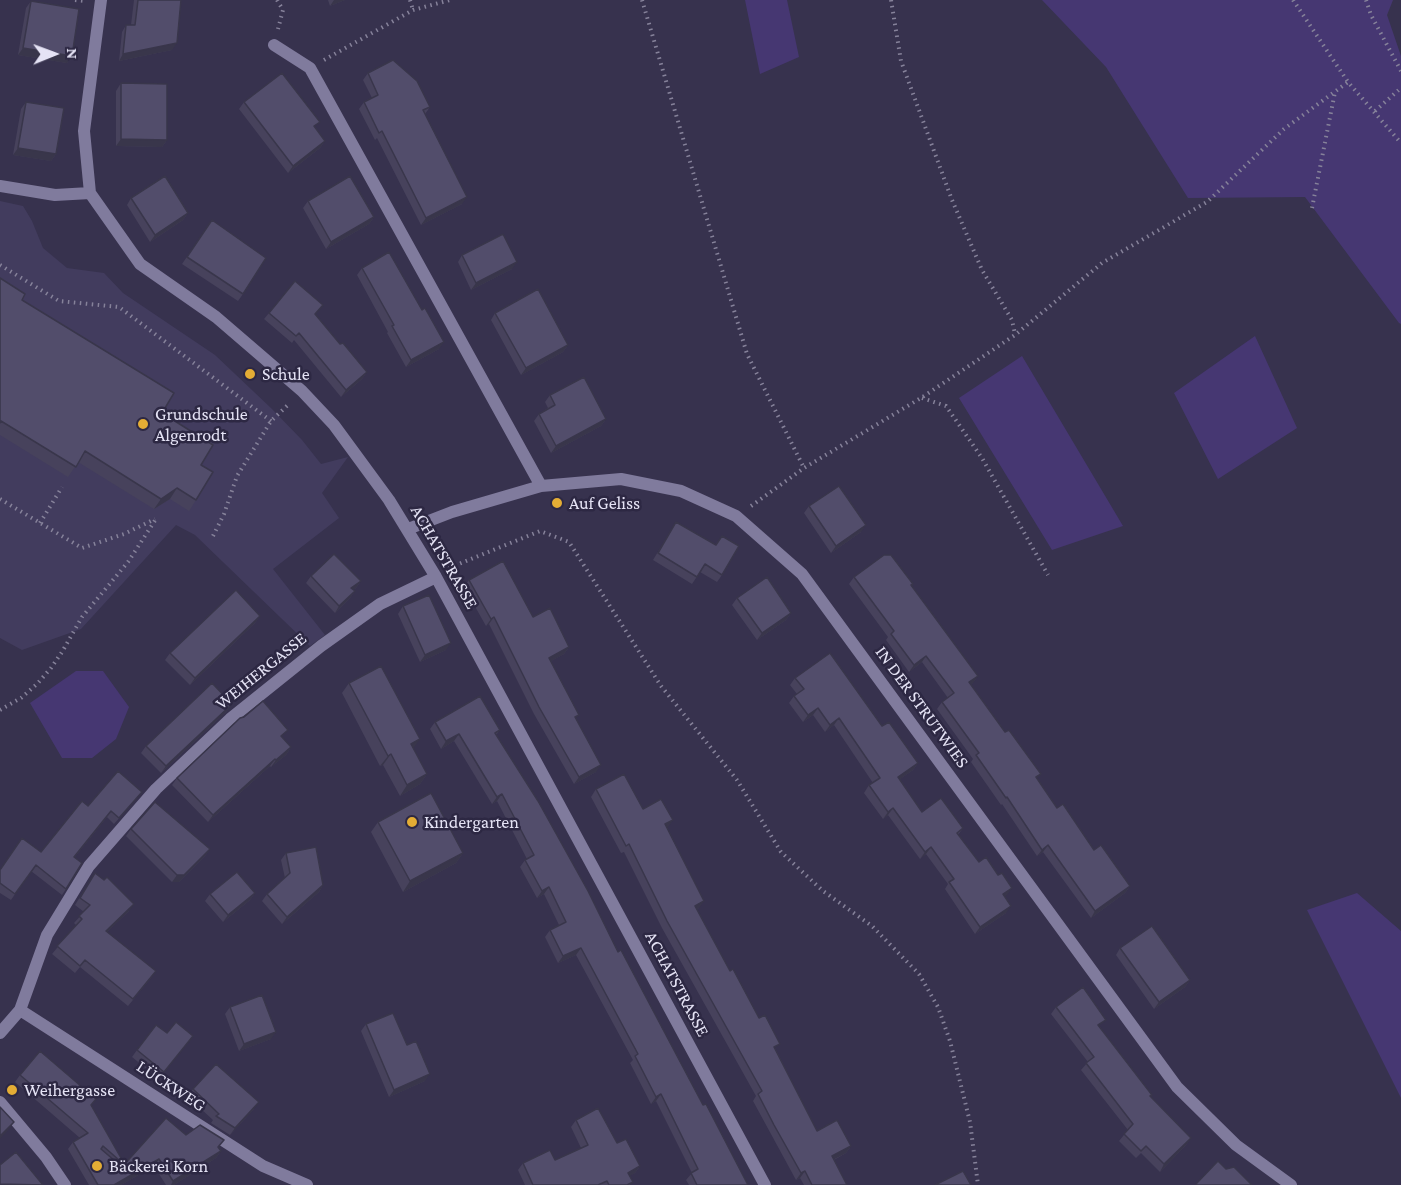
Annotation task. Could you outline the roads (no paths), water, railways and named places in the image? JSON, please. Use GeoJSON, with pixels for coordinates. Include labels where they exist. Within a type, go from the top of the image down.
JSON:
{"type":"FeatureCollection","features":[{"type":"Feature","properties":{"kind":"street","name":"ACHATSTRASSE"},"geometry":{"type":"LineString","coordinates":[[101,0],[84,131],[90,193],[140,264],[216,317],[302,391],[334,425],[355,452],[408,529],[765,1185]]}},
{"type":"Feature","properties":{"kind":"street"},"geometry":{"type":"LineString","coordinates":[[274,45],[310,68],[541,486]]}},
{"type":"Feature","properties":{"kind":"street"},"geometry":{"type":"LineString","coordinates":[[0,186],[55,195],[90,193]]}},
{"type":"Feature","properties":{"kind":"street","name":"IN DER STRUTWIES"},"geometry":{"type":"LineString","coordinates":[[408,529],[452,512],[541,486],[621,479],[681,491],[736,516],[802,574],[1177,1087],[1236,1145],[1291,1185]]}},
{"type":"Feature","properties":{"kind":"street","name":"WEIHERGASSE"},"geometry":{"type":"LineString","coordinates":[[0,1033],[20,1010],[48,935],[89,866],[156,789],[230,718],[321,646],[380,604],[436,578]]}},
{"type":"Feature","properties":{"kind":"street","name":"LÜCKWEG"},"geometry":{"type":"LineString","coordinates":[[20,1010],[263,1166],[307,1185]]}},
{"type":"Feature","properties":{"kind":"street"},"geometry":{"type":"LineString","coordinates":[[0,1102],[46,1157],[65,1185]]}},
{"type":"Feature","properties":{"kind":"place","name":"Schule"},"geometry":{"type":"Point","coordinates":[250,374]}},
{"type":"Feature","properties":{"kind":"place","name":"Grundschule Algenrodt"},"geometry":{"type":"Point","coordinates":[143,424]}},
{"type":"Feature","properties":{"kind":"place","name":"Auf Geliss"},"geometry":{"type":"Point","coordinates":[557,503]}},
{"type":"Feature","properties":{"kind":"place","name":"Kindergarten"},"geometry":{"type":"Point","coordinates":[412,822]}},
{"type":"Feature","properties":{"kind":"place","name":"Weihergasse"},"geometry":{"type":"Point","coordinates":[12,1090]}},
{"type":"Feature","properties":{"kind":"place","name":"Bäckerei Korn"},"geometry":{"type":"Point","coordinates":[97,1166]}}]}
